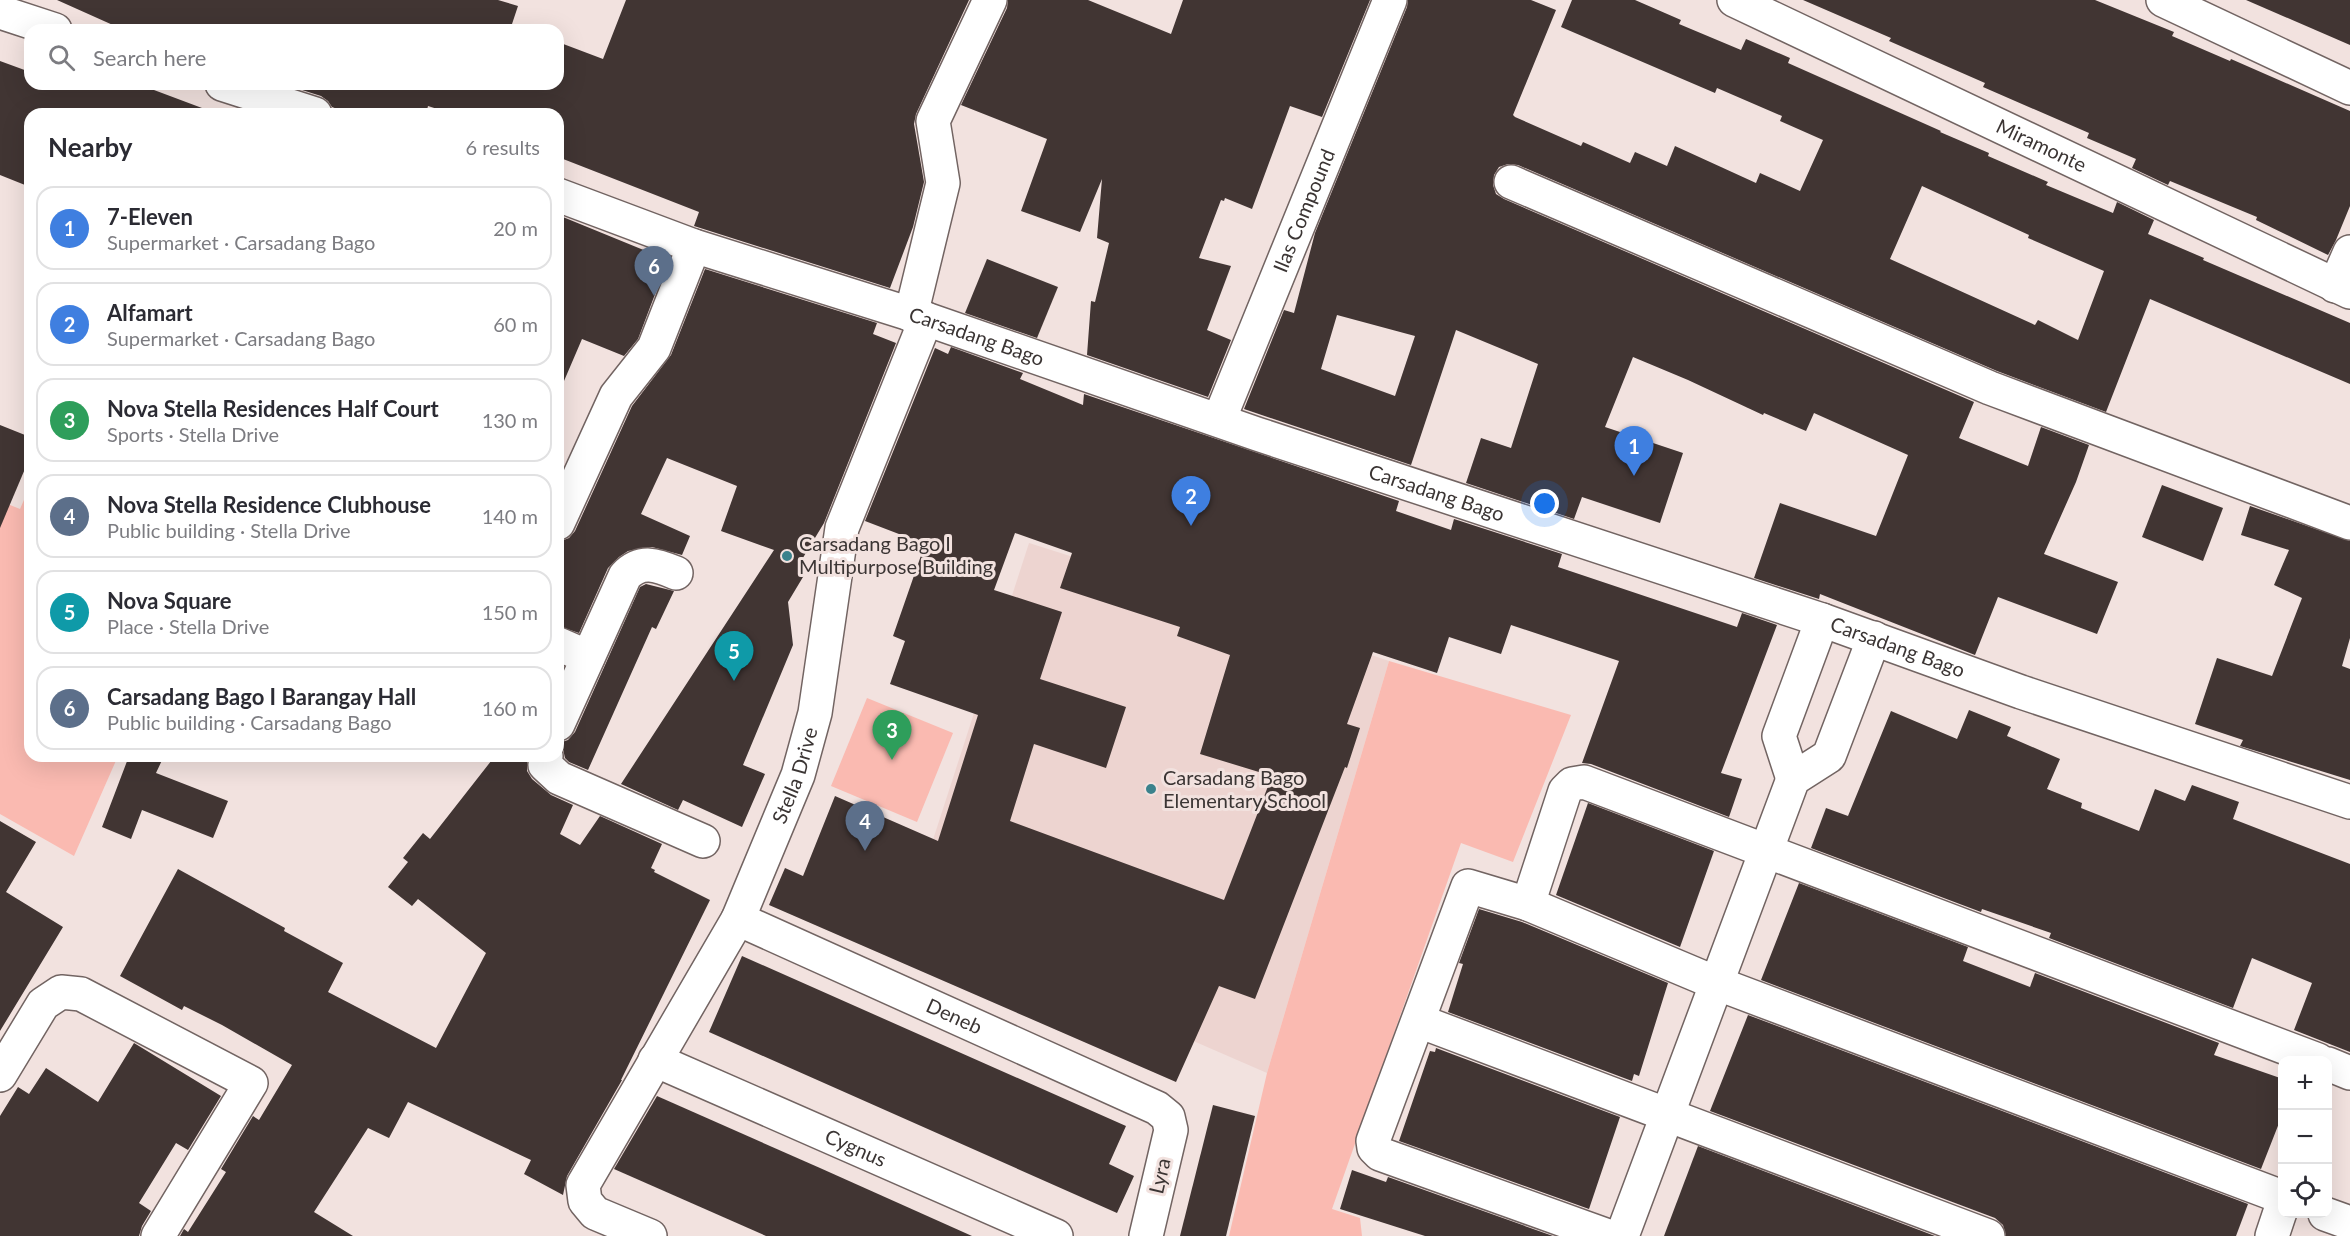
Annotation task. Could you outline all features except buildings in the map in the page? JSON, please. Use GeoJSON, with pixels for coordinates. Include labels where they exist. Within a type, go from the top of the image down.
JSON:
{"type":"FeatureCollection","features":[{"type":"Feature","properties":{"kind":"street","name":"Stella Drive"},"geometry":{"type":"LineString","coordinates":[[650,1236],[596,1213],[585,1202],[583,1185],[738,918],[798,775],[815,713],[842,528],[919,317],[943,183],[933,122],[990,0]]}},
{"type":"Feature","properties":{"kind":"street","name":"Ilas Compound"},"geometry":{"type":"LineString","coordinates":[[1219,420],[1390,0]]}},
{"type":"Feature","properties":{"kind":"street","name":"Miramonte"},"geometry":{"type":"LineString","coordinates":[[1734,0],[2343,289]]}},
{"type":"Feature","properties":{"kind":"street"},"geometry":{"type":"LineString","coordinates":[[2163,0],[2350,88]]}},
{"type":"Feature","properties":{"kind":"street"},"geometry":{"type":"LineString","coordinates":[[0,12],[37,24]]}},
{"type":"Feature","properties":{"kind":"street"},"geometry":{"type":"LineString","coordinates":[[241,90],[296,108]]}},
{"type":"Feature","properties":{"kind":"street"},"geometry":{"type":"LineString","coordinates":[[1511,182],[1990,388],[2350,523]]}},
{"type":"Feature","properties":{"kind":"street","name":"Carsadang Bago"},"geometry":{"type":"LineString","coordinates":[[564,197],[694,246],[919,317],[1219,420],[1822,620],[2021,692],[2350,802]]}},
{"type":"Feature","properties":{"kind":"street"},"geometry":{"type":"LineString","coordinates":[[564,510],[616,396],[654,348],[694,246]]}},
{"type":"Feature","properties":{"kind":"street"},"geometry":{"type":"LineString","coordinates":[[2343,289],[2350,252]]}},
{"type":"Feature","properties":{"kind":"street"},"geometry":{"type":"LineString","coordinates":[[564,711],[625,576],[634,567],[648,563],[676,573]]}},
{"type":"Feature","properties":{"kind":"street"},"geometry":{"type":"LineString","coordinates":[[1793,779],[1779,736],[1822,620]]}},
{"type":"Feature","properties":{"kind":"street"},"geometry":{"type":"LineString","coordinates":[[1622,1236],[1793,779],[1829,756],[1874,638]]}},
{"type":"Feature","properties":{"kind":"street"},"geometry":{"type":"LineString","coordinates":[[564,647],[588,657]]}},
{"type":"Feature","properties":{"kind":"street"},"geometry":{"type":"LineString","coordinates":[[545,762],[545,765],[559,778],[703,841]]}},
{"type":"Feature","properties":{"kind":"street"},"geometry":{"type":"LineString","coordinates":[[1528,904],[1565,790],[1572,783],[1584,782],[2297,1056]]}},
{"type":"Feature","properties":{"kind":"street"},"geometry":{"type":"LineString","coordinates":[[1608,1236],[1380,1154],[1374,1148],[1373,1141],[1468,886],[1528,904],[1716,983],[2278,1195]]}},
{"type":"Feature","properties":{"kind":"street","name":"Deneb"},"geometry":{"type":"LineString","coordinates":[[738,918],[1157,1108],[1168,1117]]}},
{"type":"Feature","properties":{"kind":"street"},"geometry":{"type":"LineString","coordinates":[[5,1056],[42,1004],[61,992],[81,994],[250,1083],[158,1236]]}},
{"type":"Feature","properties":{"kind":"street"},"geometry":{"type":"LineString","coordinates":[[1419,1021],[1988,1236]]}},
{"type":"Feature","properties":{"kind":"street","name":"Cygnus"},"geometry":{"type":"LineString","coordinates":[[656,1060],[1056,1236]]}},
{"type":"Feature","properties":{"kind":"street","name":"Lyra"},"geometry":{"type":"LineString","coordinates":[[1146,1236],[1171,1130],[1168,1117]]}},
{"type":"Feature","properties":{"kind":"street"},"geometry":{"type":"LineString","coordinates":[[2332,1217],[2350,1223]]}},
{"type":"Feature","properties":{"kind":"street"},"geometry":{"type":"LineString","coordinates":[[2271,1236],[2278,1218]]}},
{"type":"Feature","properties":{"kind":"shaded area"},"geometry":{"type":"Polygon","coordinates":[[[24,500],[24,762],[115,762],[74,856],[0,814],[0,501],[20,509],[24,500]]]}},
{"type":"Feature","properties":{"kind":"shaded area","name":"Carsadang Bago Elementary School"},"geometry":{"type":"Polygon","coordinates":[[[1029,543],[1209,600],[1389,661],[1267,1073],[908,917],[1029,543]]]}},
{"type":"Feature","properties":{"kind":"shaded area"},"geometry":{"type":"Polygon","coordinates":[[[1389,661],[1571,715],[1513,862],[1461,843],[1332,1209],[1360,1218],[1362,1236],[1229,1236],[1267,1073],[1389,661]]]}},
{"type":"Feature","properties":{"kind":"shaded area"},"geometry":{"type":"Polygon","coordinates":[[[867,698],[953,733],[917,822],[831,786],[867,698]]]}},
{"type":"Feature","properties":{"kind":"place","name":"Carsadang Bago I Barangay Hall"},"geometry":{"type":"Point","coordinates":[654,296]}},
{"type":"Feature","properties":{"kind":"place","name":"7-Eleven"},"geometry":{"type":"Point","coordinates":[1634,476]}},
{"type":"Feature","properties":{"kind":"place","name":"Alfamart"},"geometry":{"type":"Point","coordinates":[1191,526]}},
{"type":"Feature","properties":{"kind":"place","name":"Carsadang Bago I Multipurpose Building"},"geometry":{"type":"Point","coordinates":[787,556]}},
{"type":"Feature","properties":{"kind":"place","name":"Nova Square"},"geometry":{"type":"Point","coordinates":[734,681]}},
{"type":"Feature","properties":{"kind":"place","name":"Nova Stella Residences Half Court"},"geometry":{"type":"Point","coordinates":[892,760]}},
{"type":"Feature","properties":{"kind":"place","name":"Carsadang Bago Elementary School"},"geometry":{"type":"Point","coordinates":[1151,789]}},
{"type":"Feature","properties":{"kind":"place","name":"Nova Stella Residence Clubhouse"},"geometry":{"type":"Point","coordinates":[865,851]}}]}
